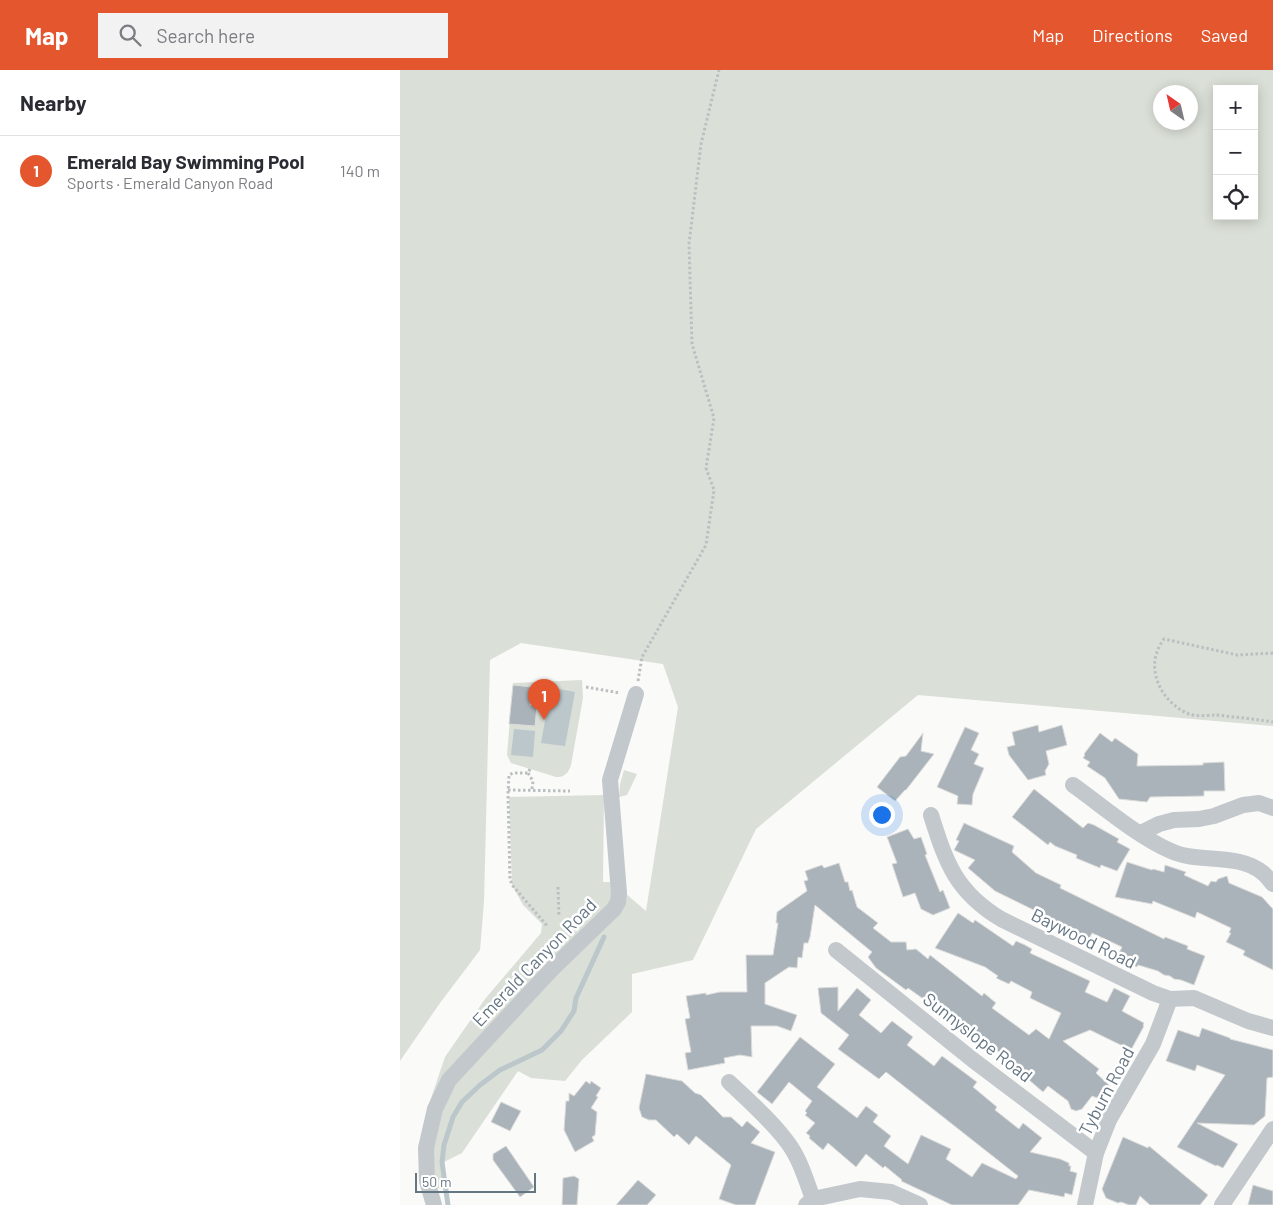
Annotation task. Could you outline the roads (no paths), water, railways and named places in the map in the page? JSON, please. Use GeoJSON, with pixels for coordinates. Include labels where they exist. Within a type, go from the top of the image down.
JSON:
{"type":"FeatureCollection","features":[{"type":"Feature","properties":{"kind":"street","name":"Emerald Canyon Road"},"geometry":{"type":"LineString","coordinates":[[434,1205],[427,1181],[426,1148],[435,1109],[449,1080],[551,970],[614,909],[618,902],[619,892],[610,780],[636,697]]}},
{"type":"Feature","properties":{"kind":"street"},"geometry":{"type":"LineString","coordinates":[[1074,785],[1141,833],[1170,851],[1184,856],[1248,864],[1262,872],[1273,884]]}},
{"type":"Feature","properties":{"kind":"street"},"geometry":{"type":"LineString","coordinates":[[1141,833],[1158,824],[1174,820],[1214,816],[1243,805],[1259,803],[1273,808]]}},
{"type":"Feature","properties":{"kind":"street","name":"Baywood Road"},"geometry":{"type":"LineString","coordinates":[[931,815],[946,857],[957,879],[970,896],[983,908],[1153,994],[1170,999],[1194,998],[1248,1021],[1273,1028]]}},
{"type":"Feature","properties":{"kind":"street","name":"Sunnyslope Road"},"geometry":{"type":"LineString","coordinates":[[836,950],[973,1060],[1096,1154]]}},
{"type":"Feature","properties":{"kind":"street","name":"Tyburn Road"},"geometry":{"type":"LineString","coordinates":[[1085,1205],[1096,1154],[1109,1120],[1153,1044],[1170,999]]}},
{"type":"Feature","properties":{"kind":"street"},"geometry":{"type":"LineString","coordinates":[[729,1082],[761,1112],[789,1144],[803,1170],[810,1202],[860,1189],[891,1192],[920,1205]]}},
{"type":"Feature","properties":{"kind":"street"},"geometry":{"type":"LineString","coordinates":[[1222,1205],[1273,1129]]}},
{"type":"Feature","properties":{"kind":"waterway"},"geometry":{"type":"LineString","coordinates":[[448,1205],[442,1162],[444,1145],[453,1117],[462,1102],[480,1085],[500,1070],[542,1050],[561,1031],[574,1011],[576,998],[604,937]]}},
{"type":"Feature","properties":{"kind":"place","name":"Emerald Bay Swimming Pool"},"geometry":{"type":"Point","coordinates":[544,720]}}]}
